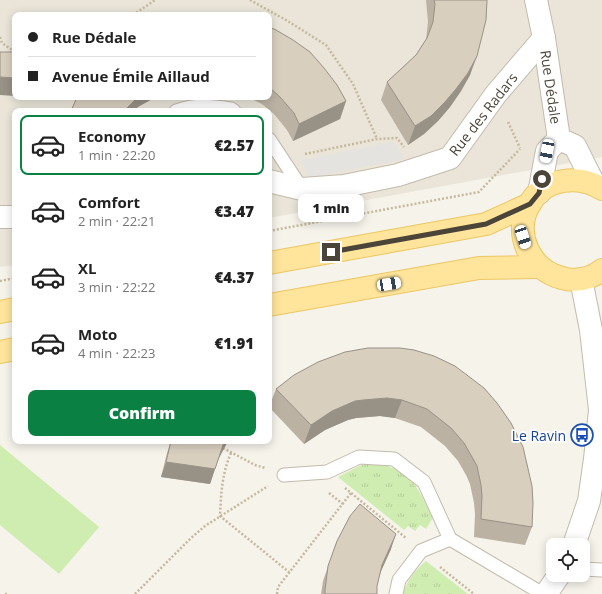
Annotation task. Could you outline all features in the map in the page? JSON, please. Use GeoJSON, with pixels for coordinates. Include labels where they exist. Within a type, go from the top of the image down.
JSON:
{"type":"FeatureCollection","features":[{"type":"Feature","properties":{"kind":"main road"},"geometry":{"type":"LineString","coordinates":[[272,263],[486,224],[534,198],[551,185],[564,180],[579,180],[598,187]]}},
{"type":"Feature","properties":{"kind":"main road"},"geometry":{"type":"LineString","coordinates":[[534,198],[524,220],[523,237],[528,254],[539,267],[552,276],[566,279],[581,279],[597,274],[602,270]]}},
{"type":"Feature","properties":{"kind":"main road"},"geometry":{"type":"LineString","coordinates":[[272,304],[479,268],[539,267]]}},
{"type":"Feature","properties":{"kind":"main road"},"geometry":{"type":"LineString","coordinates":[[0,312],[12,310]]}},
{"type":"Feature","properties":{"kind":"main road"},"geometry":{"type":"LineString","coordinates":[[0,352],[12,350]]}},
{"type":"Feature","properties":{"kind":"street","name":"Rue Dédale"},"geometry":{"type":"LineString","coordinates":[[534,198],[547,151],[559,139],[544,38],[536,0]]}},
{"type":"Feature","properties":{"kind":"street","name":"Rue des Radars"},"geometry":{"type":"LineString","coordinates":[[272,182],[302,189],[344,186],[398,175],[450,158],[496,94],[544,38]]}},
{"type":"Feature","properties":{"kind":"street"},"geometry":{"type":"LineString","coordinates":[[559,139],[574,146],[598,187]]}},
{"type":"Feature","properties":{"kind":"street"},"geometry":{"type":"LineString","coordinates":[[0,217],[12,217]]}},
{"type":"Feature","properties":{"kind":"street"},"geometry":{"type":"LineString","coordinates":[[576,538],[589,501],[600,410],[591,330],[581,279]]}},
{"type":"Feature","properties":{"kind":"street"},"geometry":{"type":"LineString","coordinates":[[545,594],[554,582]]}},
{"type":"Feature","properties":{"kind":"lane"},"geometry":{"type":"LineString","coordinates":[[183,108],[188,106],[224,108]]}},
{"type":"Feature","properties":{"kind":"lane"},"geometry":{"type":"LineString","coordinates":[[272,144],[302,189]]}},
{"type":"Feature","properties":{"kind":"lane"},"geometry":{"type":"LineString","coordinates":[[284,475],[327,472],[359,457],[394,459],[424,482],[450,539],[545,594]]}},
{"type":"Feature","properties":{"kind":"lane"},"geometry":{"type":"LineString","coordinates":[[396,594],[399,580],[420,551],[450,539]]}},
{"type":"Feature","properties":{"kind":"lane"},"geometry":{"type":"LineString","coordinates":[[590,569],[602,570]]}},
{"type":"Feature","properties":{"kind":"path"},"geometry":{"type":"LineString","coordinates":[[137,12],[155,0]]}},
{"type":"Feature","properties":{"kind":"path"},"geometry":{"type":"LineString","coordinates":[[250,0],[272,12]]}},
{"type":"Feature","properties":{"kind":"path"},"geometry":{"type":"LineString","coordinates":[[272,12],[326,44],[353,84],[377,139]]}},
{"type":"Feature","properties":{"kind":"path"},"geometry":{"type":"LineString","coordinates":[[0,37],[2,43],[12,50]]}},
{"type":"Feature","properties":{"kind":"path"},"geometry":{"type":"LineString","coordinates":[[277,152],[299,155],[377,139],[397,138],[420,168]]}},
{"type":"Feature","properties":{"kind":"path"},"geometry":{"type":"LineString","coordinates":[[0,281],[12,279]]}},
{"type":"Feature","properties":{"kind":"path"},"geometry":{"type":"LineString","coordinates":[[223,448],[255,465],[284,475]]}},
{"type":"Feature","properties":{"kind":"path"},"geometry":{"type":"LineString","coordinates":[[220,516],[221,488],[226,465],[231,453]]}},
{"type":"Feature","properties":{"kind":"path"},"geometry":{"type":"LineString","coordinates":[[135,594],[205,526],[284,475]]}},
{"type":"Feature","properties":{"kind":"path"},"geometry":{"type":"LineString","coordinates":[[341,484],[420,551],[474,594]]}},
{"type":"Feature","properties":{"kind":"path"},"geometry":{"type":"LineString","coordinates":[[277,594],[278,587],[351,493]]}},
{"type":"Feature","properties":{"kind":"path"},"geometry":{"type":"LineString","coordinates":[[220,516],[289,572]]}},
{"type":"Feature","properties":{"kind":"shaded area"},"geometry":{"type":"Polygon","coordinates":[[[0,0],[602,0],[602,157],[272,217],[272,108],[12,108],[12,265],[0,267],[0,0]]]}},
{"type":"Feature","properties":{"kind":"shaded area"},"geometry":{"type":"Polygon","coordinates":[[[393,142],[405,159],[309,178],[301,160],[393,142]]]}},
{"type":"Feature","properties":{"kind":"green space"},"geometry":{"type":"Polygon","coordinates":[[[0,445],[99,527],[59,574],[0,525],[0,445]]]}},
{"type":"Feature","properties":{"kind":"green space"},"geometry":{"type":"Polygon","coordinates":[[[367,464],[393,468],[402,472],[409,478],[416,486],[433,518],[426,529],[420,525],[415,531],[408,526],[404,530],[338,477],[359,466],[367,464]]]}},
{"type":"Feature","properties":{"kind":"green space"},"geometry":{"type":"Polygon","coordinates":[[[426,561],[468,594],[403,594],[412,576],[426,561]]]}},
{"type":"Feature","properties":{"kind":"building"},"geometry":{"type":"Polygon","coordinates":[[[434,0],[487,0],[486,20],[477,56],[468,73],[445,102],[431,116],[415,126],[387,82],[416,55],[427,38],[433,22],[434,0]]]}},
{"type":"Feature","properties":{"kind":"building"},"geometry":{"type":"Polygon","coordinates":[[[272,28],[310,52],[337,85],[346,101],[299,124],[294,113],[272,90],[272,28]]]}},
{"type":"Feature","properties":{"kind":"building"},"geometry":{"type":"Polygon","coordinates":[[[0,52],[12,52],[12,78],[0,77],[0,52]]]}},
{"type":"Feature","properties":{"kind":"building"},"geometry":{"type":"Polygon","coordinates":[[[76,100],[135,100],[127,108],[72,108],[76,100]]]}},
{"type":"Feature","properties":{"kind":"building"},"geometry":{"type":"Polygon","coordinates":[[[368,348],[400,348],[414,350],[434,356],[455,366],[484,388],[511,423],[523,447],[532,486],[532,527],[481,519],[482,496],[477,466],[464,443],[451,428],[427,409],[402,400],[387,398],[355,401],[332,411],[311,425],[276,389],[294,375],[318,362],[345,352],[368,348]]]}},
{"type":"Feature","properties":{"kind":"building"},"geometry":{"type":"Polygon","coordinates":[[[170,444],[224,444],[215,469],[166,462],[170,444]]]}},
{"type":"Feature","properties":{"kind":"building"},"geometry":{"type":"Polygon","coordinates":[[[360,504],[396,534],[382,565],[377,586],[377,594],[325,594],[328,566],[337,541],[350,516],[360,504]]]}},
{"type":"Feature","properties":{"kind":"place","name":"Le Ravin"},"geometry":{"type":"Point","coordinates":[582,435]}},
{"type":"Feature","properties":{"kind":"route"},"geometry":{"type":"LineString","coordinates":[[331,252],[486,224],[530,204],[539,193],[542,179]]}}]}
